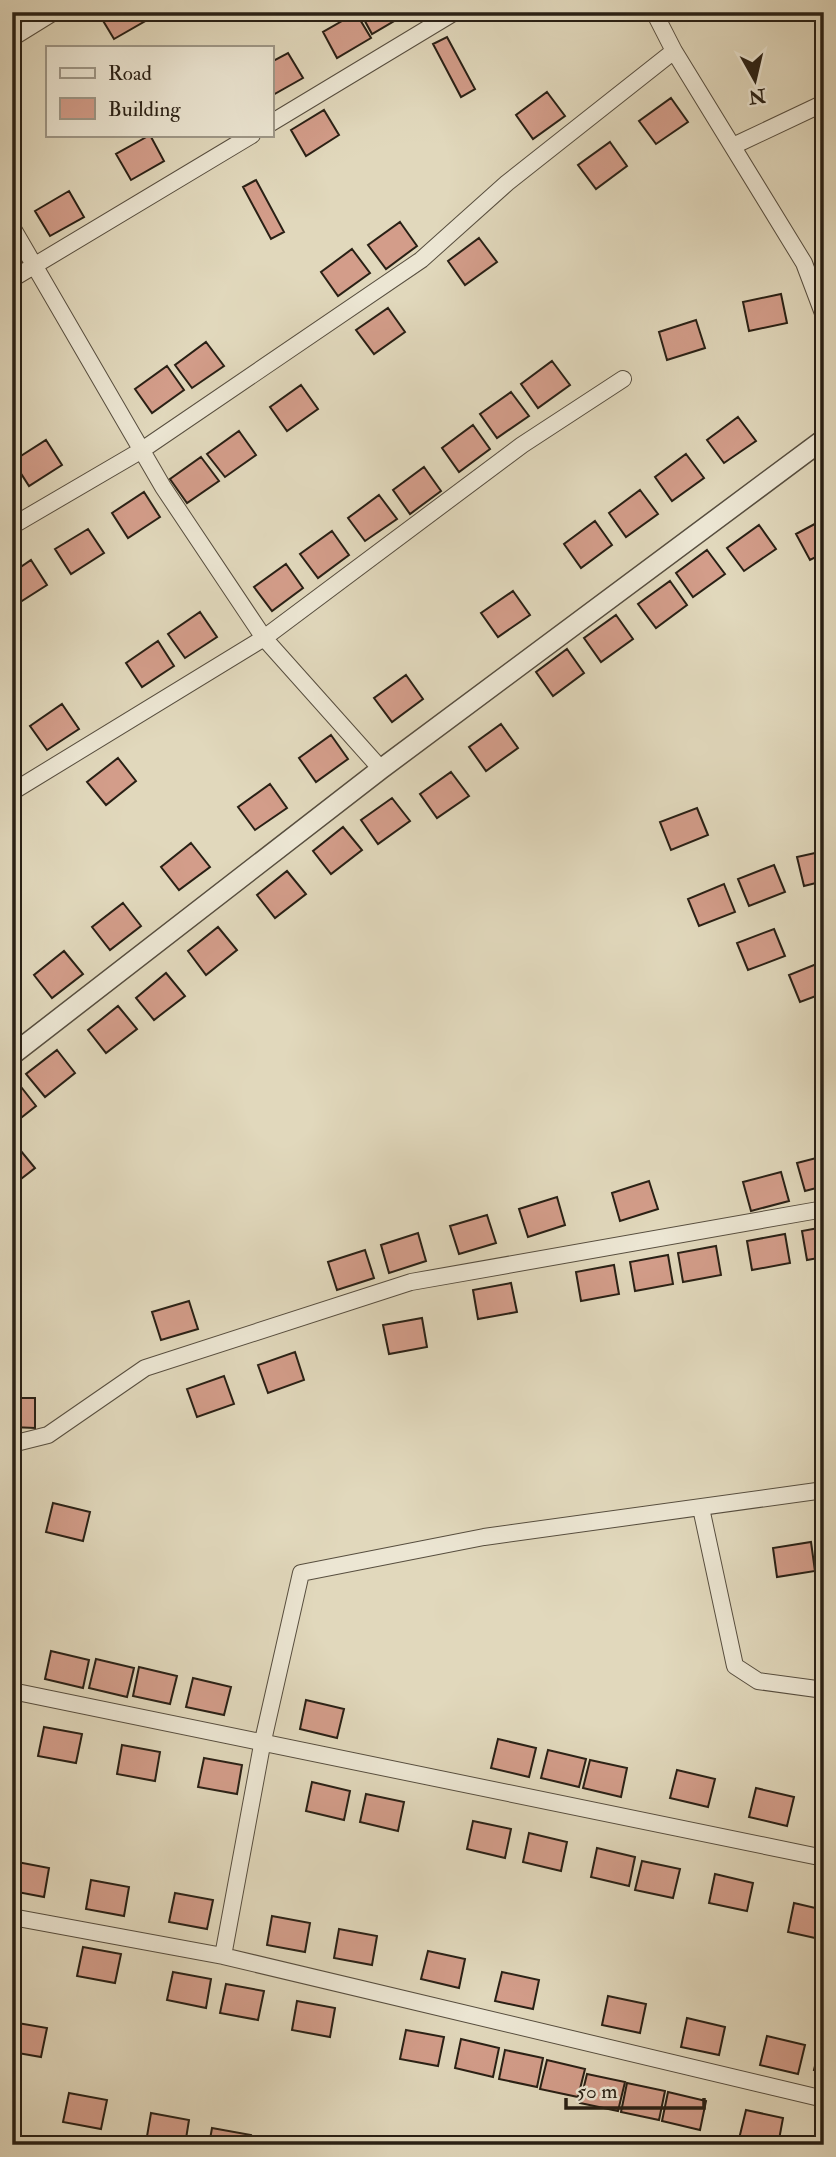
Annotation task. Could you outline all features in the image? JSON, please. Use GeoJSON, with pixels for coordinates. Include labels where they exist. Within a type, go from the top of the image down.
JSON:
{"type":"FeatureCollection","features":[{"type":"Feature","properties":{"kind":"street"},"geometry":{"type":"LineString","coordinates":[[12,38],[54,12]]}},
{"type":"Feature","properties":{"kind":"street"},"geometry":{"type":"LineString","coordinates":[[273,122],[455,12]]}},
{"type":"Feature","properties":{"kind":"street"},"geometry":{"type":"LineString","coordinates":[[654,12],[674,51],[804,262],[824,316]]}},
{"type":"Feature","properties":{"kind":"street"},"geometry":{"type":"LineString","coordinates":[[12,526],[142,450],[421,260],[507,183],[674,51]]}},
{"type":"Feature","properties":{"kind":"street"},"geometry":{"type":"LineString","coordinates":[[733,146],[824,103]]}},
{"type":"Feature","properties":{"kind":"street"},"geometry":{"type":"LineString","coordinates":[[12,279],[250,136]]}},
{"type":"Feature","properties":{"kind":"street"},"geometry":{"type":"LineString","coordinates":[[12,227],[163,487],[264,638],[380,769]]}},
{"type":"Feature","properties":{"kind":"street"},"geometry":{"type":"LineString","coordinates":[[12,792],[264,638],[522,445],[623,379]]}},
{"type":"Feature","properties":{"kind":"street"},"geometry":{"type":"LineString","coordinates":[[12,1055],[380,769],[824,439]]}},
{"type":"Feature","properties":{"kind":"street"},"geometry":{"type":"LineString","coordinates":[[12,1444],[48,1435],[145,1368],[411,1282],[824,1209]]}},
{"type":"Feature","properties":{"kind":"street"},"geometry":{"type":"LineString","coordinates":[[223,1956],[262,1745],[301,1573],[484,1537],[824,1490]]}},
{"type":"Feature","properties":{"kind":"street"},"geometry":{"type":"LineString","coordinates":[[701,1508],[735,1666],[758,1681],[824,1690]]}},
{"type":"Feature","properties":{"kind":"street"},"geometry":{"type":"LineString","coordinates":[[12,1691],[262,1745],[824,1858]]}},
{"type":"Feature","properties":{"kind":"street"},"geometry":{"type":"LineString","coordinates":[[12,1917],[223,1956],[824,2099]]}},
{"type":"Feature","properties":{"kind":"building"},"geometry":{"type":"Polygon","coordinates":[[[143,12],[147,20],[114,39],[99,14],[143,12]]]}},
{"type":"Feature","properties":{"kind":"building"},"geometry":{"type":"Polygon","coordinates":[[[360,12],[405,12],[406,14],[372,34],[360,12]]]}},
{"type":"Feature","properties":{"kind":"building"},"geometry":{"type":"Polygon","coordinates":[[[356,13],[371,38],[337,58],[323,32],[356,13]]]}},
{"type":"Feature","properties":{"kind":"building"},"geometry":{"type":"Polygon","coordinates":[[[447,37],[475,89],[461,97],[433,44],[447,37]]]}},
{"type":"Feature","properties":{"kind":"building"},"geometry":{"type":"Polygon","coordinates":[[[288,53],[303,78],[273,95],[273,61],[288,53]]]}},
{"type":"Feature","properties":{"kind":"building"},"geometry":{"type":"Polygon","coordinates":[[[547,92],[565,116],[533,139],[516,115],[547,92]]]}},
{"type":"Feature","properties":{"kind":"building"},"geometry":{"type":"Polygon","coordinates":[[[671,98],[688,122],[656,144],[639,121],[671,98]]]}},
{"type":"Feature","properties":{"kind":"building"},"geometry":{"type":"Polygon","coordinates":[[[324,110],[339,135],[306,156],[291,130],[324,110]]]}},
{"type":"Feature","properties":{"kind":"building"},"geometry":{"type":"Polygon","coordinates":[[[151,136],[164,161],[131,180],[116,154],[151,136]]]}},
{"type":"Feature","properties":{"kind":"building"},"geometry":{"type":"Polygon","coordinates":[[[610,142],[627,166],[596,189],[578,165],[610,142]]]}},
{"type":"Feature","properties":{"kind":"building"},"geometry":{"type":"Polygon","coordinates":[[[256,180],[284,232],[271,239],[243,187],[256,180]]]}},
{"type":"Feature","properties":{"kind":"building"},"geometry":{"type":"Polygon","coordinates":[[[69,191],[84,217],[50,236],[35,211],[69,191]]]}},
{"type":"Feature","properties":{"kind":"building"},"geometry":{"type":"Polygon","coordinates":[[[400,222],[417,246],[386,269],[368,245],[400,222]]]}},
{"type":"Feature","properties":{"kind":"building"},"geometry":{"type":"Polygon","coordinates":[[[479,238],[497,262],[465,285],[448,261],[479,238]]]}},
{"type":"Feature","properties":{"kind":"building"},"geometry":{"type":"Polygon","coordinates":[[[352,249],[370,273],[338,296],[321,272],[352,249]]]}},
{"type":"Feature","properties":{"kind":"building"},"geometry":{"type":"Polygon","coordinates":[[[781,294],[787,323],[749,331],[743,302],[781,294]]]}},
{"type":"Feature","properties":{"kind":"building"},"geometry":{"type":"Polygon","coordinates":[[[388,308],[405,332],[374,354],[356,330],[388,308]]]}},
{"type":"Feature","properties":{"kind":"building"},"geometry":{"type":"Polygon","coordinates":[[[696,320],[705,348],[667,360],[659,332],[696,320]]]}},
{"type":"Feature","properties":{"kind":"building"},"geometry":{"type":"Polygon","coordinates":[[[206,342],[224,366],[192,388],[175,365],[206,342]]]}},
{"type":"Feature","properties":{"kind":"building"},"geometry":{"type":"Polygon","coordinates":[[[552,361],[570,385],[538,408],[521,384],[552,361]]]}},
{"type":"Feature","properties":{"kind":"building"},"geometry":{"type":"Polygon","coordinates":[[[167,366],[184,390],[152,413],[135,389],[167,366]]]}},
{"type":"Feature","properties":{"kind":"building"},"geometry":{"type":"Polygon","coordinates":[[[301,385],[318,409],[287,431],[270,407],[301,385]]]}},
{"type":"Feature","properties":{"kind":"building"},"geometry":{"type":"Polygon","coordinates":[[[511,392],[529,416],[497,438],[480,414],[511,392]]]}},
{"type":"Feature","properties":{"kind":"building"},"geometry":{"type":"Polygon","coordinates":[[[738,417],[756,441],[724,463],[707,440],[738,417]]]}},
{"type":"Feature","properties":{"kind":"building"},"geometry":{"type":"Polygon","coordinates":[[[473,425],[490,449],[459,472],[442,448],[473,425]]]}},
{"type":"Feature","properties":{"kind":"building"},"geometry":{"type":"Polygon","coordinates":[[[239,431],[256,455],[225,477],[207,454],[239,431]]]}},
{"type":"Feature","properties":{"kind":"building"},"geometry":{"type":"Polygon","coordinates":[[[46,440],[62,465],[29,486],[13,461],[46,440]]]}},
{"type":"Feature","properties":{"kind":"building"},"geometry":{"type":"Polygon","coordinates":[[[686,454],[704,478],[672,501],[655,477],[686,454]]]}},
{"type":"Feature","properties":{"kind":"building"},"geometry":{"type":"Polygon","coordinates":[[[201,457],[219,481],[187,503],[170,479],[201,457]]]}},
{"type":"Feature","properties":{"kind":"building"},"geometry":{"type":"Polygon","coordinates":[[[424,467],[441,491],[410,514],[393,490],[424,467]]]}},
{"type":"Feature","properties":{"kind":"building"},"geometry":{"type":"Polygon","coordinates":[[[640,490],[658,514],[626,537],[609,513],[640,490]]]}},
{"type":"Feature","properties":{"kind":"building"},"geometry":{"type":"Polygon","coordinates":[[[144,492],[160,517],[128,538],[112,513],[144,492]]]}},
{"type":"Feature","properties":{"kind":"building"},"geometry":{"type":"Polygon","coordinates":[[[379,495],[397,519],[365,541],[348,518],[379,495]]]}},
{"type":"Feature","properties":{"kind":"building"},"geometry":{"type":"Polygon","coordinates":[[[824,519],[824,553],[810,560],[796,534],[824,519]]]}},
{"type":"Feature","properties":{"kind":"building"},"geometry":{"type":"Polygon","coordinates":[[[595,521],[612,545],[581,568],[564,544],[595,521]]]}},
{"type":"Feature","properties":{"kind":"building"},"geometry":{"type":"Polygon","coordinates":[[[759,525],[776,549],[744,571],[727,548],[759,525]]]}},
{"type":"Feature","properties":{"kind":"building"},"geometry":{"type":"Polygon","coordinates":[[[88,529],[104,553],[71,574],[55,549],[88,529]]]}},
{"type":"Feature","properties":{"kind":"building"},"geometry":{"type":"Polygon","coordinates":[[[332,531],[349,555],[318,578],[300,554],[332,531]]]}},
{"type":"Feature","properties":{"kind":"building"},"geometry":{"type":"Polygon","coordinates":[[[707,550],[725,574],[693,597],[676,573],[707,550]]]}},
{"type":"Feature","properties":{"kind":"building"},"geometry":{"type":"Polygon","coordinates":[[[31,560],[47,585],[14,606],[12,573],[31,560]]]}},
{"type":"Feature","properties":{"kind":"building"},"geometry":{"type":"Polygon","coordinates":[[[286,564],[303,588],[272,611],[254,587],[286,564]]]}},
{"type":"Feature","properties":{"kind":"building"},"geometry":{"type":"Polygon","coordinates":[[[670,581],[687,605],[656,628],[638,604],[670,581]]]}},
{"type":"Feature","properties":{"kind":"building"},"geometry":{"type":"Polygon","coordinates":[[[513,591],[530,615],[498,637],[481,613],[513,591]]]}},
{"type":"Feature","properties":{"kind":"building"},"geometry":{"type":"Polygon","coordinates":[[[200,612],[217,637],[185,658],[168,634],[200,612]]]}},
{"type":"Feature","properties":{"kind":"building"},"geometry":{"type":"Polygon","coordinates":[[[616,615],[633,639],[601,662],[584,638],[616,615]]]}},
{"type":"Feature","properties":{"kind":"building"},"geometry":{"type":"Polygon","coordinates":[[[158,641],[174,666],[142,687],[126,663],[158,641]]]}},
{"type":"Feature","properties":{"kind":"building"},"geometry":{"type":"Polygon","coordinates":[[[567,649],[584,673],[553,696],[536,672],[567,649]]]}},
{"type":"Feature","properties":{"kind":"building"},"geometry":{"type":"Polygon","coordinates":[[[406,675],[423,699],[392,722],[374,698],[406,675]]]}},
{"type":"Feature","properties":{"kind":"building"},"geometry":{"type":"Polygon","coordinates":[[[62,704],[79,729],[47,750],[30,726],[62,704]]]}},
{"type":"Feature","properties":{"kind":"building"},"geometry":{"type":"Polygon","coordinates":[[[501,724],[518,748],[486,771],[469,747],[501,724]]]}},
{"type":"Feature","properties":{"kind":"building"},"geometry":{"type":"Polygon","coordinates":[[[331,735],[348,759],[316,782],[299,758],[331,735]]]}},
{"type":"Feature","properties":{"kind":"building"},"geometry":{"type":"Polygon","coordinates":[[[118,758],[136,781],[106,805],[87,782],[118,758]]]}},
{"type":"Feature","properties":{"kind":"building"},"geometry":{"type":"Polygon","coordinates":[[[451,772],[469,796],[437,818],[420,794],[451,772]]]}},
{"type":"Feature","properties":{"kind":"building"},"geometry":{"type":"Polygon","coordinates":[[[270,784],[287,808],[255,830],[238,807],[270,784]]]}},
{"type":"Feature","properties":{"kind":"building"},"geometry":{"type":"Polygon","coordinates":[[[392,798],[410,821],[378,844],[361,820],[392,798]]]}},
{"type":"Feature","properties":{"kind":"building"},"geometry":{"type":"Polygon","coordinates":[[[697,808],[708,835],[671,850],[660,822],[697,808]]]}},
{"type":"Feature","properties":{"kind":"building"},"geometry":{"type":"Polygon","coordinates":[[[343,827],[362,850],[331,874],[313,851],[343,827]]]}},
{"type":"Feature","properties":{"kind":"building"},"geometry":{"type":"Polygon","coordinates":[[[191,843],[210,867],[179,890],[161,867],[191,843]]]}},
{"type":"Feature","properties":{"kind":"building"},"geometry":{"type":"Polygon","coordinates":[[[824,851],[824,881],[804,886],[797,857],[824,851]]]}},
{"type":"Feature","properties":{"kind":"building"},"geometry":{"type":"Polygon","coordinates":[[[774,865],[785,892],[749,906],[738,879],[774,865]]]}},
{"type":"Feature","properties":{"kind":"building"},"geometry":{"type":"Polygon","coordinates":[[[287,871],[306,894],[275,918],[257,895],[287,871]]]}},
{"type":"Feature","properties":{"kind":"building"},"geometry":{"type":"Polygon","coordinates":[[[724,884],[735,912],[699,926],[688,899],[724,884]]]}},
{"type":"Feature","properties":{"kind":"building"},"geometry":{"type":"Polygon","coordinates":[[[123,903],[141,926],[110,950],[92,927],[123,903]]]}},
{"type":"Feature","properties":{"kind":"building"},"geometry":{"type":"Polygon","coordinates":[[[218,927],[237,950],[206,975],[188,951],[218,927]]]}},
{"type":"Feature","properties":{"kind":"building"},"geometry":{"type":"Polygon","coordinates":[[[774,929],[785,956],[748,970],[737,943],[774,929]]]}},
{"type":"Feature","properties":{"kind":"building"},"geometry":{"type":"Polygon","coordinates":[[[64,951],[83,974],[52,998],[34,975],[64,951]]]}},
{"type":"Feature","properties":{"kind":"building"},"geometry":{"type":"Polygon","coordinates":[[[824,961],[824,993],[800,1002],[789,975],[824,961]]]}},
{"type":"Feature","properties":{"kind":"building"},"geometry":{"type":"Polygon","coordinates":[[[166,973],[185,996],[154,1020],[136,998],[166,973]]]}},
{"type":"Feature","properties":{"kind":"building"},"geometry":{"type":"Polygon","coordinates":[[[118,1006],[137,1029],[106,1053],[88,1030],[118,1006]]]}},
{"type":"Feature","properties":{"kind":"building"},"geometry":{"type":"Polygon","coordinates":[[[57,1050],[75,1073],[45,1097],[26,1074],[57,1050]]]}},
{"type":"Feature","properties":{"kind":"building"},"geometry":{"type":"Polygon","coordinates":[[[18,1083],[36,1106],[12,1125],[12,1088],[18,1083]]]}},
{"type":"Feature","properties":{"kind":"building"},"geometry":{"type":"Polygon","coordinates":[[[16,1145],[35,1168],[12,1186],[12,1148],[16,1145]]]}},
{"type":"Feature","properties":{"kind":"building"},"geometry":{"type":"Polygon","coordinates":[[[824,1156],[824,1186],[805,1191],[797,1163],[824,1156]]]}},
{"type":"Feature","properties":{"kind":"building"},"geometry":{"type":"Polygon","coordinates":[[[781,1172],[789,1201],[751,1211],[743,1182],[781,1172]]]}},
{"type":"Feature","properties":{"kind":"building"},"geometry":{"type":"Polygon","coordinates":[[[649,1181],[658,1209],[620,1221],[612,1193],[649,1181]]]}},
{"type":"Feature","properties":{"kind":"building"},"geometry":{"type":"Polygon","coordinates":[[[557,1197],[565,1225],[528,1237],[519,1209],[557,1197]]]}},
{"type":"Feature","properties":{"kind":"building"},"geometry":{"type":"Polygon","coordinates":[[[487,1215],[496,1243],[459,1254],[450,1226],[487,1215]]]}},
{"type":"Feature","properties":{"kind":"building"},"geometry":{"type":"Polygon","coordinates":[[[824,1227],[824,1257],[807,1260],[802,1231],[824,1227]]]}},
{"type":"Feature","properties":{"kind":"building"},"geometry":{"type":"Polygon","coordinates":[[[418,1233],[426,1261],[389,1273],[381,1245],[418,1233]]]}},
{"type":"Feature","properties":{"kind":"building"},"geometry":{"type":"Polygon","coordinates":[[[785,1234],[790,1263],[752,1270],[747,1241],[785,1234]]]}},
{"type":"Feature","properties":{"kind":"building"},"geometry":{"type":"Polygon","coordinates":[[[716,1246],[721,1275],[683,1282],[678,1253],[716,1246]]]}},
{"type":"Feature","properties":{"kind":"building"},"geometry":{"type":"Polygon","coordinates":[[[365,1250],[374,1278],[337,1290],[328,1262],[365,1250]]]}},
{"type":"Feature","properties":{"kind":"building"},"geometry":{"type":"Polygon","coordinates":[[[668,1255],[673,1284],[635,1291],[630,1262],[668,1255]]]}},
{"type":"Feature","properties":{"kind":"building"},"geometry":{"type":"Polygon","coordinates":[[[614,1265],[619,1294],[581,1301],[576,1272],[614,1265]]]}},
{"type":"Feature","properties":{"kind":"building"},"geometry":{"type":"Polygon","coordinates":[[[511,1283],[517,1312],[478,1319],[473,1290],[511,1283]]]}},
{"type":"Feature","properties":{"kind":"building"},"geometry":{"type":"Polygon","coordinates":[[[189,1301],[198,1329],[161,1340],[152,1312],[189,1301]]]}},
{"type":"Feature","properties":{"kind":"building"},"geometry":{"type":"Polygon","coordinates":[[[422,1318],[427,1347],[389,1354],[383,1325],[422,1318]]]}},
{"type":"Feature","properties":{"kind":"building"},"geometry":{"type":"Polygon","coordinates":[[[295,1352],[304,1380],[268,1393],[258,1365],[295,1352]]]}},
{"type":"Feature","properties":{"kind":"building"},"geometry":{"type":"Polygon","coordinates":[[[224,1376],[234,1404],[197,1417],[187,1389],[224,1376]]]}},
{"type":"Feature","properties":{"kind":"building"},"geometry":{"type":"Polygon","coordinates":[[[12,1398],[35,1398],[35,1428],[12,1427],[12,1398]]]}},
{"type":"Feature","properties":{"kind":"building"},"geometry":{"type":"Polygon","coordinates":[[[53,1503],[90,1512],[83,1541],[46,1532],[53,1503]]]}},
{"type":"Feature","properties":{"kind":"building"},"geometry":{"type":"Polygon","coordinates":[[[811,1542],[815,1571],[777,1577],[773,1548],[811,1542]]]}},
{"type":"Feature","properties":{"kind":"building"},"geometry":{"type":"Polygon","coordinates":[[[51,1651],[89,1660],[83,1688],[45,1679],[51,1651]]]}},
{"type":"Feature","properties":{"kind":"building"},"geometry":{"type":"Polygon","coordinates":[[[96,1659],[134,1668],[127,1697],[89,1688],[96,1659]]]}},
{"type":"Feature","properties":{"kind":"building"},"geometry":{"type":"Polygon","coordinates":[[[139,1667],[177,1676],[170,1704],[133,1696],[139,1667]]]}},
{"type":"Feature","properties":{"kind":"building"},"geometry":{"type":"Polygon","coordinates":[[[193,1678],[231,1687],[224,1715],[186,1707],[193,1678]]]}},
{"type":"Feature","properties":{"kind":"building"},"geometry":{"type":"Polygon","coordinates":[[[306,1700],[344,1709],[337,1738],[300,1729],[306,1700]]]}},
{"type":"Feature","properties":{"kind":"building"},"geometry":{"type":"Polygon","coordinates":[[[44,1727],[82,1734],[76,1763],[38,1756],[44,1727]]]}},
{"type":"Feature","properties":{"kind":"building"},"geometry":{"type":"Polygon","coordinates":[[[498,1739],[536,1748],[529,1777],[491,1768],[498,1739]]]}},
{"type":"Feature","properties":{"kind":"building"},"geometry":{"type":"Polygon","coordinates":[[[122,1745],[160,1752],[155,1781],[117,1774],[122,1745]]]}},
{"type":"Feature","properties":{"kind":"building"},"geometry":{"type":"Polygon","coordinates":[[[548,1750],[586,1759],[579,1787],[541,1778],[548,1750]]]}},
{"type":"Feature","properties":{"kind":"building"},"geometry":{"type":"Polygon","coordinates":[[[204,1758],[242,1765],[237,1794],[198,1787],[204,1758]]]}},
{"type":"Feature","properties":{"kind":"building"},"geometry":{"type":"Polygon","coordinates":[[[590,1760],[627,1768],[621,1797],[583,1788],[590,1760]]]}},
{"type":"Feature","properties":{"kind":"building"},"geometry":{"type":"Polygon","coordinates":[[[677,1770],[715,1779],[708,1807],[670,1798],[677,1770]]]}},
{"type":"Feature","properties":{"kind":"building"},"geometry":{"type":"Polygon","coordinates":[[[312,1782],[350,1791],[344,1820],[306,1811],[312,1782]]]}},
{"type":"Feature","properties":{"kind":"building"},"geometry":{"type":"Polygon","coordinates":[[[756,1788],[794,1797],[787,1826],[749,1817],[756,1788]]]}},
{"type":"Feature","properties":{"kind":"building"},"geometry":{"type":"Polygon","coordinates":[[[366,1794],[404,1802],[398,1831],[360,1822],[366,1794]]]}},
{"type":"Feature","properties":{"kind":"building"},"geometry":{"type":"Polygon","coordinates":[[[473,1821],[511,1829],[505,1858],[467,1849],[473,1821]]]}},
{"type":"Feature","properties":{"kind":"building"},"geometry":{"type":"Polygon","coordinates":[[[529,1833],[567,1842],[561,1871],[523,1862],[529,1833]]]}},
{"type":"Feature","properties":{"kind":"building"},"geometry":{"type":"Polygon","coordinates":[[[597,1848],[635,1857],[629,1886],[591,1877],[597,1848]]]}},
{"type":"Feature","properties":{"kind":"building"},"geometry":{"type":"Polygon","coordinates":[[[12,1861],[49,1868],[44,1897],[12,1891],[12,1861]]]}},
{"type":"Feature","properties":{"kind":"building"},"geometry":{"type":"Polygon","coordinates":[[[642,1861],[680,1869],[673,1898],[635,1890],[642,1861]]]}},
{"type":"Feature","properties":{"kind":"building"},"geometry":{"type":"Polygon","coordinates":[[[715,1874],[753,1883],[747,1911],[709,1903],[715,1874]]]}},
{"type":"Feature","properties":{"kind":"building"},"geometry":{"type":"Polygon","coordinates":[[[91,1880],[129,1887],[124,1916],[86,1909],[91,1880]]]}},
{"type":"Feature","properties":{"kind":"building"},"geometry":{"type":"Polygon","coordinates":[[[175,1893],[213,1900],[207,1929],[169,1922],[175,1893]]]}},
{"type":"Feature","properties":{"kind":"building"},"geometry":{"type":"Polygon","coordinates":[[[794,1903],[824,1910],[824,1940],[788,1932],[794,1903]]]}},
{"type":"Feature","properties":{"kind":"building"},"geometry":{"type":"Polygon","coordinates":[[[272,1916],[310,1923],[305,1952],[267,1945],[272,1916]]]}},
{"type":"Feature","properties":{"kind":"building"},"geometry":{"type":"Polygon","coordinates":[[[339,1929],[377,1936],[372,1965],[334,1958],[339,1929]]]}},
{"type":"Feature","properties":{"kind":"building"},"geometry":{"type":"Polygon","coordinates":[[[83,1947],[121,1954],[115,1983],[77,1976],[83,1947]]]}},
{"type":"Feature","properties":{"kind":"building"},"geometry":{"type":"Polygon","coordinates":[[[428,1951],[465,1959],[459,1988],[421,1979],[428,1951]]]}},
{"type":"Feature","properties":{"kind":"building"},"geometry":{"type":"Polygon","coordinates":[[[173,1972],[211,1979],[206,2008],[167,2000],[173,1972]]]}},
{"type":"Feature","properties":{"kind":"building"},"geometry":{"type":"Polygon","coordinates":[[[502,1972],[539,1980],[533,2009],[495,2001],[502,1972]]]}},
{"type":"Feature","properties":{"kind":"building"},"geometry":{"type":"Polygon","coordinates":[[[226,1984],[264,1991],[258,2020],[220,2013],[226,1984]]]}},
{"type":"Feature","properties":{"kind":"building"},"geometry":{"type":"Polygon","coordinates":[[[608,1996],[646,2004],[640,2033],[602,2025],[608,1996]]]}},
{"type":"Feature","properties":{"kind":"building"},"geometry":{"type":"Polygon","coordinates":[[[297,2001],[335,2008],[330,2037],[292,2030],[297,2001]]]}},
{"type":"Feature","properties":{"kind":"building"},"geometry":{"type":"Polygon","coordinates":[[[687,2018],[725,2027],[719,2055],[681,2047],[687,2018]]]}},
{"type":"Feature","properties":{"kind":"building"},"geometry":{"type":"Polygon","coordinates":[[[12,2022],[47,2028],[41,2057],[12,2052],[12,2022]]]}},
{"type":"Feature","properties":{"kind":"building"},"geometry":{"type":"Polygon","coordinates":[[[406,2030],[444,2037],[438,2066],[400,2059],[406,2030]]]}},
{"type":"Feature","properties":{"kind":"building"},"geometry":{"type":"Polygon","coordinates":[[[767,2036],[805,2045],[798,2074],[760,2065],[767,2036]]]}},
{"type":"Feature","properties":{"kind":"building"},"geometry":{"type":"Polygon","coordinates":[[[461,2039],[499,2048],[493,2077],[455,2068],[461,2039]]]}},
{"type":"Feature","properties":{"kind":"building"},"geometry":{"type":"Polygon","coordinates":[[[821,2042],[824,2042],[824,2072],[814,2070],[821,2042]]]}},
{"type":"Feature","properties":{"kind":"building"},"geometry":{"type":"Polygon","coordinates":[[[505,2050],[543,2058],[537,2087],[499,2079],[505,2050]]]}},
{"type":"Feature","properties":{"kind":"building"},"geometry":{"type":"Polygon","coordinates":[[[547,2060],[585,2069],[578,2097],[540,2089],[547,2060]]]}},
{"type":"Feature","properties":{"kind":"building"},"geometry":{"type":"Polygon","coordinates":[[[587,2074],[625,2082],[618,2111],[580,2103],[587,2074]]]}},
{"type":"Feature","properties":{"kind":"building"},"geometry":{"type":"Polygon","coordinates":[[[627,2083],[665,2091],[659,2120],[621,2112],[627,2083]]]}},
{"type":"Feature","properties":{"kind":"building"},"geometry":{"type":"Polygon","coordinates":[[[668,2092],[706,2101],[700,2130],[662,2121],[668,2092]]]}},
{"type":"Feature","properties":{"kind":"building"},"geometry":{"type":"Polygon","coordinates":[[[69,2093],[107,2100],[101,2129],[63,2122],[69,2093]]]}},
{"type":"Feature","properties":{"kind":"building"},"geometry":{"type":"Polygon","coordinates":[[[746,2110],[783,2118],[778,2145],[739,2139],[746,2110]]]}},
{"type":"Feature","properties":{"kind":"building"},"geometry":{"type":"Polygon","coordinates":[[[151,2113],[189,2120],[185,2145],[146,2142],[151,2113]]]}},
{"type":"Feature","properties":{"kind":"building"},"geometry":{"type":"Polygon","coordinates":[[[212,2128],[251,2135],[249,2145],[209,2145],[212,2128]]]}}]}
